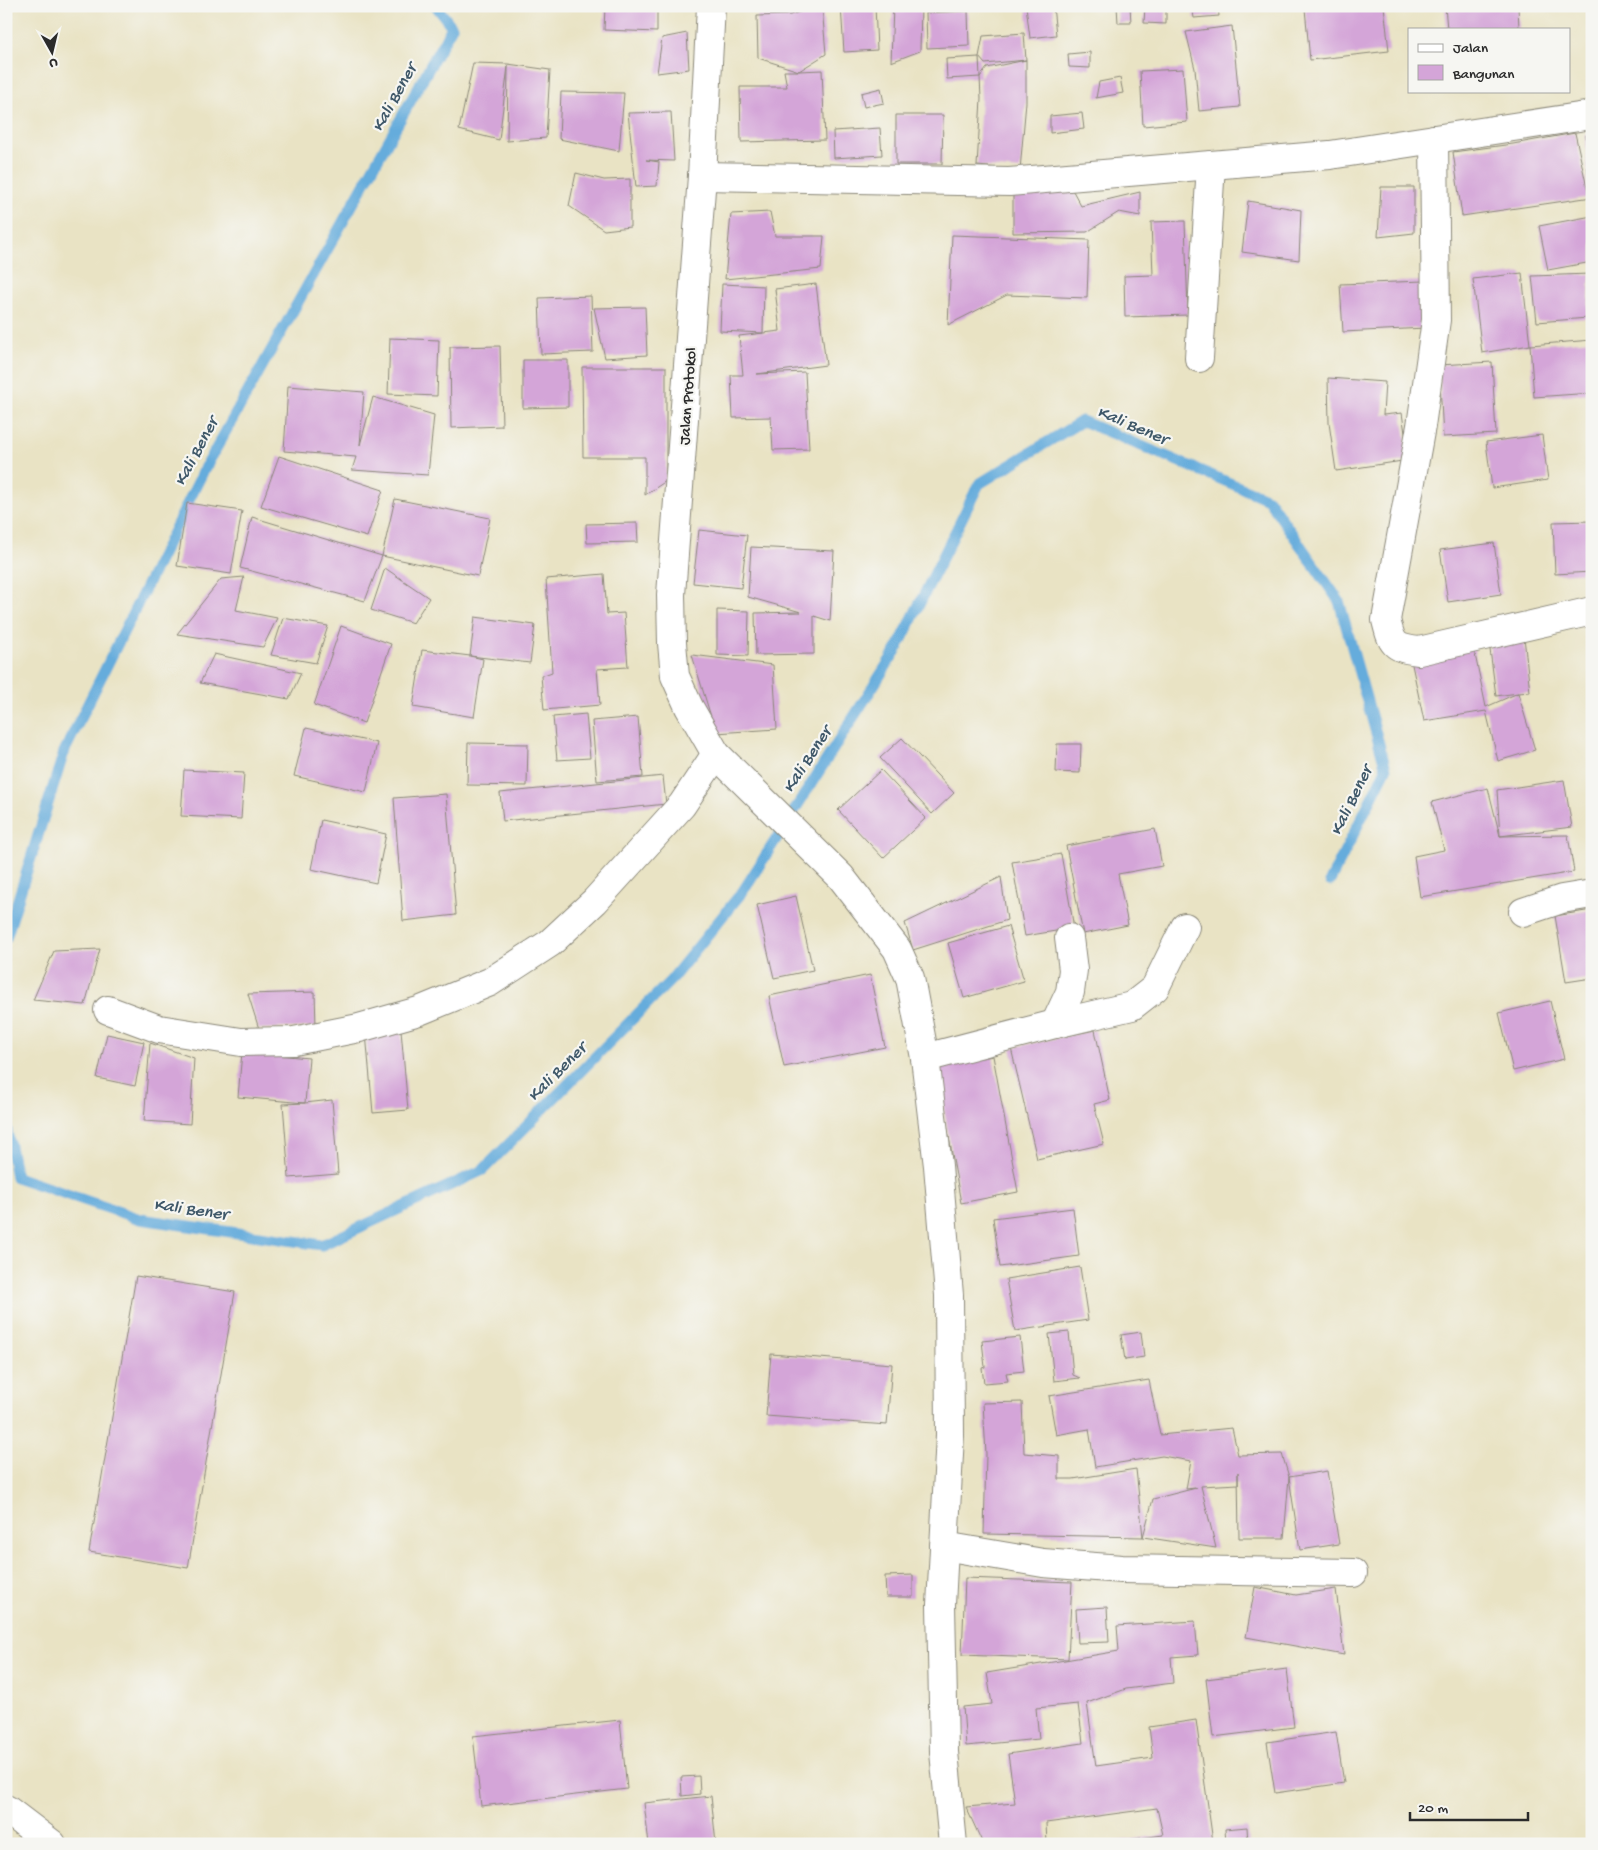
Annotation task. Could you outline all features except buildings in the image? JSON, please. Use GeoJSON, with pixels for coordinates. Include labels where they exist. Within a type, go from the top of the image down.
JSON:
{"type":"FeatureCollection","features":[{"type":"Feature","properties":{"kind":"street","name":"Jalan Protokol"},"geometry":{"type":"LineString","coordinates":[[711,6],[702,176],[671,595],[675,676],[689,707],[724,761],[841,877],[897,949],[910,978],[925,1058],[938,1166],[948,1295],[950,1435],[941,1605],[944,1752],[954,1844]]}},
{"type":"Feature","properties":{"kind":"street"},"geometry":{"type":"LineString","coordinates":[[702,176],[1009,182],[1330,155],[1592,115]]}},
{"type":"Feature","properties":{"kind":"street"},"geometry":{"type":"LineString","coordinates":[[1434,139],[1436,320],[1421,426],[1386,620],[1390,639],[1402,649],[1419,651],[1592,611]]}},
{"type":"Feature","properties":{"kind":"street"},"geometry":{"type":"LineString","coordinates":[[1200,358],[1211,165]]}},
{"type":"Feature","properties":{"kind":"street"},"geometry":{"type":"LineString","coordinates":[[108,1010],[159,1029],[241,1042],[294,1041],[358,1028],[419,1011],[490,982],[550,942],[595,902],[724,761]]}},
{"type":"Feature","properties":{"kind":"street"},"geometry":{"type":"LineString","coordinates":[[1524,912],[1562,899],[1592,894]]}},
{"type":"Feature","properties":{"kind":"street"},"geometry":{"type":"LineString","coordinates":[[925,1058],[1132,1006],[1155,988],[1185,927]]}},
{"type":"Feature","properties":{"kind":"street"},"geometry":{"type":"LineString","coordinates":[[1055,1024],[1070,992],[1073,970],[1069,938]]}},
{"type":"Feature","properties":{"kind":"street"},"geometry":{"type":"LineString","coordinates":[[944,1546],[1043,1564],[1122,1569],[1353,1573]]}},
{"type":"Feature","properties":{"kind":"street"},"geometry":{"type":"LineString","coordinates":[[6,1809],[52,1844]]}},
{"type":"Feature","properties":{"kind":"waterway","name":"Kali Bener"},"geometry":{"type":"LineString","coordinates":[[6,938],[64,752],[203,472],[452,27],[436,6]]}},
{"type":"Feature","properties":{"kind":"waterway","name":"Kali Bener"},"geometry":{"type":"LineString","coordinates":[[6,1126],[16,1177],[140,1219],[322,1245],[483,1170],[671,980],[743,891],[897,649],[979,484],[1082,421],[1268,499],[1339,601],[1386,769],[1330,881]]}}]}
